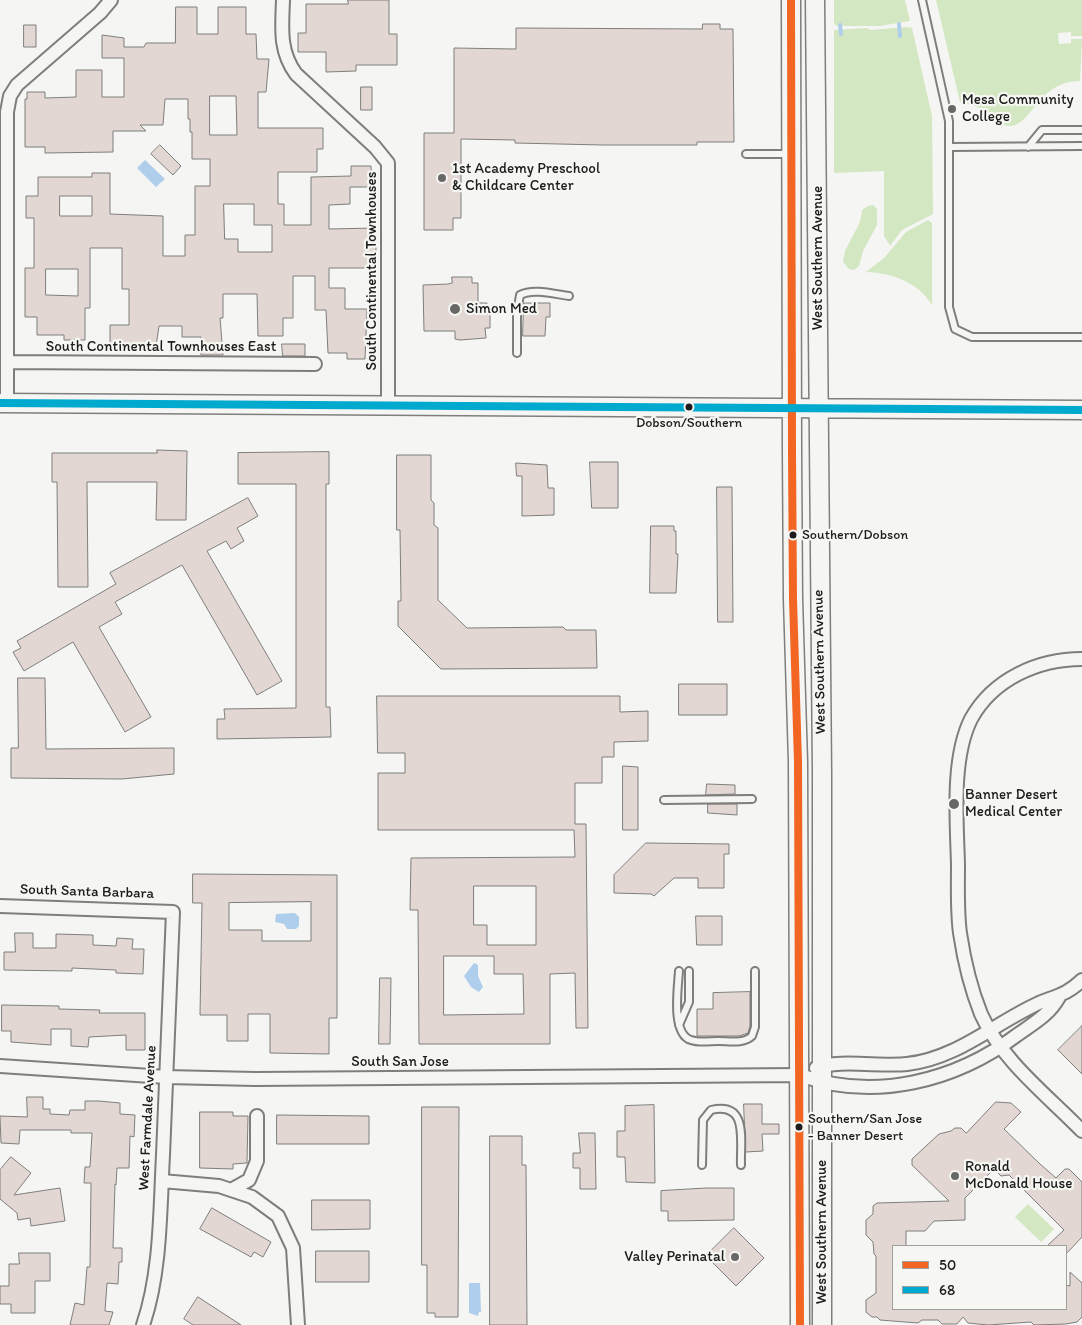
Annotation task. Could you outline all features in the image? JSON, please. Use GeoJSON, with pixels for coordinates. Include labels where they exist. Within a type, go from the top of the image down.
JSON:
{"type":"FeatureCollection","features":[{"type":"Feature","properties":{"kind":"main road","name":"West Southern Avenue"},"geometry":{"type":"LineString","coordinates":[[791,0],[792,408],[800,1075],[800,1325]]}},
{"type":"Feature","properties":{"kind":"main road","name":"West Southern Avenue"},"geometry":{"type":"LineString","coordinates":[[815,0],[822,773],[822,1325]]}},
{"type":"Feature","properties":{"kind":"main road"},"geometry":{"type":"LineString","coordinates":[[791,24],[798,27],[802,39],[804,94],[816,140]]}},
{"type":"Feature","properties":{"kind":"main road"},"geometry":{"type":"LineString","coordinates":[[4,403],[1082,410]]}},
{"type":"Feature","properties":{"kind":"main road"},"geometry":{"type":"LineString","coordinates":[[795,671],[803,675],[807,683],[810,751],[822,773]]}},
{"type":"Feature","properties":{"kind":"main road"},"geometry":{"type":"LineString","coordinates":[[798,850],[821,849]]}},
{"type":"Feature","properties":{"kind":"street"},"geometry":{"type":"LineString","coordinates":[[4,403],[8,362],[7,112],[10,96],[26,77],[100,13],[110,0]]}},
{"type":"Feature","properties":{"kind":"street","name":"South Continental Townhouses"},"geometry":{"type":"LineString","coordinates":[[283,0],[283,44],[287,61],[296,74],[375,147],[388,163],[388,405]]}},
{"type":"Feature","properties":{"kind":"street","name":"South Continental Townhouses East"},"geometry":{"type":"LineString","coordinates":[[8,362],[315,364]]}},
{"type":"Feature","properties":{"kind":"street"},"geometry":{"type":"LineString","coordinates":[[1082,658],[1057,660],[1025,670],[993,691],[971,720],[960,752],[958,827],[960,933],[971,982],[989,1030],[1001,1048],[1082,1131]]}},
{"type":"Feature","properties":{"kind":"street","name":"South Santa Barbara"},"geometry":{"type":"LineString","coordinates":[[0,906],[173,912]]}},
{"type":"Feature","properties":{"kind":"street","name":"West Farmdale Avenue"},"geometry":{"type":"LineString","coordinates":[[143,1325],[155,1264],[162,1181],[173,912]]}},
{"type":"Feature","properties":{"kind":"street"},"geometry":{"type":"LineString","coordinates":[[822,1075],[888,1086],[928,1080],[951,1073],[1001,1048],[1050,1012],[1060,997],[1082,980]]}},
{"type":"Feature","properties":{"kind":"street"},"geometry":{"type":"LineString","coordinates":[[800,1075],[822,1075],[928,1060],[944,1055],[1040,1003],[1060,997]]}},
{"type":"Feature","properties":{"kind":"street","name":"South San Jose"},"geometry":{"type":"LineString","coordinates":[[0,1066],[166,1077],[265,1079],[800,1075]]}},
{"type":"Feature","properties":{"kind":"street"},"geometry":{"type":"LineString","coordinates":[[231,1190],[249,1180],[257,1161],[257,1116]]}},
{"type":"Feature","properties":{"kind":"street"},"geometry":{"type":"LineString","coordinates":[[162,1181],[219,1186],[252,1197],[278,1216],[293,1248],[298,1325]]}},
{"type":"Feature","properties":{"kind":"lane"},"geometry":{"type":"LineString","coordinates":[[922,0],[950,121],[949,307],[955,329],[972,337],[1082,337]]}},
{"type":"Feature","properties":{"kind":"lane"},"geometry":{"type":"LineString","coordinates":[[1028,147],[1042,130],[1082,130]]}},
{"type":"Feature","properties":{"kind":"lane"},"geometry":{"type":"LineString","coordinates":[[950,147],[1082,146]]}},
{"type":"Feature","properties":{"kind":"lane"},"geometry":{"type":"LineString","coordinates":[[746,154],[791,154]]}},
{"type":"Feature","properties":{"kind":"lane"},"geometry":{"type":"LineString","coordinates":[[517,353],[516,312],[520,296],[525,292],[535,292],[569,296]]}},
{"type":"Feature","properties":{"kind":"lane"},"geometry":{"type":"LineString","coordinates":[[664,800],[752,799]]}},
{"type":"Feature","properties":{"kind":"lane"},"geometry":{"type":"LineString","coordinates":[[679,971],[677,1014],[683,1035],[690,1040],[744,1041],[750,1038],[755,1027],[755,971]]}},
{"type":"Feature","properties":{"kind":"lane"},"geometry":{"type":"LineString","coordinates":[[680,1025],[689,1002],[689,971]]}},
{"type":"Feature","properties":{"kind":"lane"},"geometry":{"type":"LineString","coordinates":[[702,1165],[703,1120],[711,1110],[725,1109],[736,1114],[740,1121],[740,1165]]}},
{"type":"Feature","properties":{"kind":"green space"},"geometry":{"type":"Polygon","coordinates":[[[834,0],[905,0],[910,21],[880,26],[837,26],[834,24],[834,0]]]}},
{"type":"Feature","properties":{"kind":"green space"},"geometry":{"type":"Polygon","coordinates":[[[936,0],[1082,0],[1082,36],[1071,36],[1071,32],[1058,33],[1059,44],[1071,43],[1071,39],[1082,39],[1080,81],[1066,83],[1054,88],[1016,125],[1008,126],[1000,123],[982,110],[960,102],[936,0]]]}},
{"type":"Feature","properties":{"kind":"green space"},"geometry":{"type":"Polygon","coordinates":[[[867,28],[871,30],[912,28],[932,116],[933,214],[902,230],[890,246],[884,236],[884,171],[834,173],[834,30],[867,28]]]}},
{"type":"Feature","properties":{"kind":"green space"},"geometry":{"type":"Polygon","coordinates":[[[873,205],[877,209],[877,225],[863,251],[859,266],[854,270],[849,269],[843,262],[845,251],[860,222],[862,210],[873,205]]]}},
{"type":"Feature","properties":{"kind":"green space"},"geometry":{"type":"Polygon","coordinates":[[[928,220],[932,223],[932,305],[919,290],[904,280],[885,274],[866,272],[884,258],[906,232],[928,220]]]}},
{"type":"Feature","properties":{"kind":"green space"},"geometry":{"type":"Polygon","coordinates":[[[1028,1204],[1054,1229],[1041,1242],[1015,1217],[1028,1204]]]}},
{"type":"Feature","properties":{"kind":"water"},"geometry":{"type":"Polygon","coordinates":[[[145,160],[165,179],[156,187],[137,168],[145,160]]]}},
{"type":"Feature","properties":{"kind":"water"},"geometry":{"type":"Polygon","coordinates":[[[295,913],[299,917],[299,926],[296,929],[287,929],[284,924],[275,922],[276,914],[295,913]]]}},
{"type":"Feature","properties":{"kind":"water"},"geometry":{"type":"Polygon","coordinates":[[[474,963],[478,965],[478,976],[483,987],[479,992],[471,987],[464,976],[474,963]]]}},
{"type":"Feature","properties":{"kind":"water"},"geometry":{"type":"Polygon","coordinates":[[[469,1283],[480,1283],[481,1312],[479,1312],[478,1316],[469,1313],[469,1283]]]}},
{"type":"Feature","properties":{"kind":"building"},"geometry":{"type":"Polygon","coordinates":[[[348,0],[389,0],[389,34],[397,34],[397,65],[356,65],[356,71],[326,72],[326,52],[298,52],[298,33],[306,33],[306,4],[348,4],[348,0]]]}},
{"type":"Feature","properties":{"kind":"building"},"geometry":{"type":"Polygon","coordinates":[[[176,7],[197,7],[197,34],[218,34],[218,7],[246,7],[246,34],[256,34],[257,59],[269,59],[266,92],[258,92],[258,128],[323,128],[323,149],[317,149],[317,172],[278,172],[278,204],[284,204],[284,225],[311,225],[311,177],[351,176],[351,166],[371,166],[372,187],[350,187],[350,204],[329,205],[329,229],[376,228],[376,268],[329,268],[329,288],[345,288],[345,309],[367,309],[365,359],[347,359],[347,353],[328,353],[326,310],[315,310],[315,276],[293,276],[293,318],[283,318],[283,336],[258,336],[257,294],[223,294],[223,318],[220,318],[223,355],[201,355],[201,337],[182,337],[182,326],[159,326],[156,346],[110,346],[110,325],[129,325],[129,289],[122,289],[122,248],[90,248],[90,308],[85,308],[85,340],[64,340],[64,335],[37,335],[37,317],[25,317],[25,268],[34,268],[34,218],[26,218],[26,196],[38,196],[38,177],[92,177],[92,173],[110,173],[110,214],[163,216],[163,256],[185,256],[185,235],[195,235],[195,186],[210,186],[210,159],[192,159],[192,132],[190,132],[190,119],[188,119],[188,99],[165,99],[163,125],[140,125],[146,131],[113,131],[113,152],[45,153],[45,147],[25,147],[25,99],[27,99],[27,92],[45,92],[45,98],[76,97],[76,70],[102,70],[102,97],[124,97],[124,58],[102,58],[102,35],[124,38],[124,47],[144,47],[146,43],[175,43],[176,7]],[[210,96],[210,135],[237,135],[236,96],[210,96]],[[60,196],[60,216],[92,216],[92,196],[60,196]],[[224,204],[225,239],[238,239],[238,252],[272,252],[272,225],[254,225],[254,204],[224,204]],[[46,269],[46,295],[78,296],[78,269],[46,269]]]}},
{"type":"Feature","properties":{"kind":"building"},"geometry":{"type":"Polygon","coordinates":[[[703,24],[720,24],[720,29],[733,29],[734,142],[697,142],[697,145],[603,145],[515,143],[515,140],[461,139],[461,218],[453,218],[453,230],[424,230],[424,133],[454,133],[454,48],[516,49],[516,28],[702,29],[703,24]]]}},
{"type":"Feature","properties":{"kind":"building"},"geometry":{"type":"Polygon","coordinates":[[[24,25],[36,25],[36,47],[24,47],[24,25]]]}},
{"type":"Feature","properties":{"kind":"building"},"geometry":{"type":"Polygon","coordinates":[[[361,87],[372,87],[372,110],[361,110],[361,87]]]}},
{"type":"Feature","properties":{"kind":"building"},"geometry":{"type":"Polygon","coordinates":[[[160,145],[181,166],[173,175],[151,154],[160,145]]]}},
{"type":"Feature","properties":{"kind":"building","name":"Simon Med"},"geometry":{"type":"Polygon","coordinates":[[[452,277],[472,277],[472,283],[478,283],[478,303],[487,303],[487,314],[490,314],[490,328],[485,328],[486,338],[460,340],[455,339],[455,331],[424,331],[423,285],[452,283],[452,277]]]}},
{"type":"Feature","properties":{"kind":"building"},"geometry":{"type":"Polygon","coordinates":[[[524,303],[550,303],[550,317],[546,317],[545,336],[523,336],[524,303]]]}},
{"type":"Feature","properties":{"kind":"building"},"geometry":{"type":"Polygon","coordinates":[[[282,344],[305,344],[305,356],[283,356],[282,344]]]}},
{"type":"Feature","properties":{"kind":"building"},"geometry":{"type":"Polygon","coordinates":[[[157,450],[187,451],[186,520],[156,520],[157,482],[87,482],[88,587],[58,587],[57,482],[52,482],[52,453],[157,453],[157,450]]]}},
{"type":"Feature","properties":{"kind":"building"},"geometry":{"type":"Polygon","coordinates":[[[329,452],[329,484],[326,484],[326,707],[330,707],[331,737],[217,739],[217,719],[225,719],[224,709],[296,708],[296,484],[238,484],[238,453],[329,452]]]}},
{"type":"Feature","properties":{"kind":"building"},"geometry":{"type":"Polygon","coordinates":[[[397,455],[431,455],[431,500],[434,503],[434,525],[438,528],[438,600],[467,628],[563,627],[566,630],[596,630],[597,668],[441,669],[398,626],[398,601],[401,601],[400,530],[397,530],[397,455]]]}},
{"type":"Feature","properties":{"kind":"building"},"geometry":{"type":"Polygon","coordinates":[[[590,462],[618,462],[618,508],[592,508],[590,462]]]}},
{"type":"Feature","properties":{"kind":"building"},"geometry":{"type":"Polygon","coordinates":[[[516,463],[547,465],[548,488],[554,488],[554,515],[522,516],[522,476],[517,476],[516,463]]]}},
{"type":"Feature","properties":{"kind":"building"},"geometry":{"type":"Polygon","coordinates":[[[717,487],[732,487],[733,622],[718,622],[717,487]]]}},
{"type":"Feature","properties":{"kind":"building"},"geometry":{"type":"Polygon","coordinates":[[[248,498],[258,516],[237,528],[244,541],[231,549],[226,541],[207,551],[282,681],[257,695],[182,565],[115,602],[122,614],[99,627],[151,717],[125,732],[73,642],[24,671],[13,652],[21,648],[17,641],[116,584],[110,573],[248,498]]]}},
{"type":"Feature","properties":{"kind":"building"},"geometry":{"type":"Polygon","coordinates":[[[651,526],[674,526],[674,531],[676,531],[676,554],[678,554],[676,593],[650,593],[651,526]]]}},
{"type":"Feature","properties":{"kind":"building"},"geometry":{"type":"Polygon","coordinates":[[[18,678],[45,678],[46,749],[174,748],[174,774],[122,779],[11,778],[11,748],[18,748],[18,678]]]}},
{"type":"Feature","properties":{"kind":"building"},"geometry":{"type":"Polygon","coordinates":[[[679,684],[727,684],[727,715],[679,715],[679,684]]]}},
{"type":"Feature","properties":{"kind":"building"},"geometry":{"type":"Polygon","coordinates":[[[377,696],[620,696],[620,712],[648,711],[648,741],[614,742],[614,757],[602,757],[602,783],[575,783],[575,824],[586,824],[588,1028],[576,1028],[575,973],[550,974],[550,1044],[419,1044],[418,910],[410,910],[411,858],[575,857],[574,830],[378,830],[378,773],[405,773],[405,753],[378,753],[377,696]],[[474,886],[474,925],[487,925],[487,945],[536,945],[536,886],[474,886]],[[444,956],[444,1015],[524,1014],[523,974],[494,974],[494,956],[444,956]]]}},
{"type":"Feature","properties":{"kind":"building"},"geometry":{"type":"Polygon","coordinates":[[[623,766],[638,767],[638,830],[623,830],[623,766]]]}},
{"type":"Feature","properties":{"kind":"building"},"geometry":{"type":"Polygon","coordinates":[[[707,784],[735,785],[735,794],[706,795],[707,784]]]}},
{"type":"Feature","properties":{"kind":"building"},"geometry":{"type":"Polygon","coordinates":[[[708,804],[737,804],[737,815],[708,813],[708,804]]]}},
{"type":"Feature","properties":{"kind":"building"},"geometry":{"type":"Polygon","coordinates":[[[646,843],[729,844],[729,854],[724,854],[724,888],[698,888],[698,878],[674,878],[654,896],[651,894],[614,893],[614,875],[646,843]]]}},
{"type":"Feature","properties":{"kind":"building"},"geometry":{"type":"Polygon","coordinates":[[[193,874],[337,875],[337,1018],[329,1018],[329,1054],[270,1053],[270,1014],[248,1014],[248,1041],[227,1041],[227,1015],[200,1015],[202,903],[193,903],[193,874]],[[311,902],[229,903],[229,930],[262,930],[262,941],[311,941],[311,902]]]}},
{"type":"Feature","properties":{"kind":"building"},"geometry":{"type":"Polygon","coordinates":[[[696,916],[722,916],[722,945],[697,945],[696,916]]]}},
{"type":"Feature","properties":{"kind":"building"},"geometry":{"type":"Polygon","coordinates":[[[15,933],[33,933],[33,948],[56,948],[56,934],[93,935],[93,945],[116,946],[117,938],[133,939],[132,949],[144,949],[143,974],[116,973],[116,970],[72,968],[72,971],[4,970],[4,952],[15,952],[15,933]]]}},
{"type":"Feature","properties":{"kind":"building"},"geometry":{"type":"Polygon","coordinates":[[[380,978],[391,978],[390,1044],[379,1044],[380,978]]]}},
{"type":"Feature","properties":{"kind":"building"},"geometry":{"type":"Polygon","coordinates":[[[750,992],[750,1026],[748,1033],[739,1036],[697,1036],[697,1009],[713,1009],[713,993],[750,992]]]}},
{"type":"Feature","properties":{"kind":"building"},"geometry":{"type":"Polygon","coordinates":[[[2,1005],[59,1006],[59,1009],[100,1010],[99,1013],[145,1013],[145,1050],[126,1050],[126,1035],[89,1037],[88,1047],[71,1046],[71,1029],[51,1029],[51,1045],[11,1042],[11,1031],[2,1031],[2,1005]]]}},
{"type":"Feature","properties":{"kind":"building"},"geometry":{"type":"Polygon","coordinates":[[[1082,1026],[1082,1074],[1058,1050],[1082,1026]]]}},
{"type":"Feature","properties":{"kind":"building"},"geometry":{"type":"Polygon","coordinates":[[[27,1097],[43,1097],[43,1109],[50,1109],[50,1114],[69,1115],[70,1110],[85,1110],[85,1101],[99,1101],[120,1103],[120,1114],[135,1115],[134,1137],[130,1136],[129,1168],[117,1168],[115,1184],[113,1248],[122,1248],[122,1262],[119,1262],[118,1284],[107,1283],[105,1311],[113,1312],[109,1325],[70,1325],[75,1303],[84,1305],[87,1267],[90,1267],[91,1183],[84,1183],[85,1167],[90,1167],[92,1133],[71,1133],[71,1130],[20,1130],[19,1144],[1,1143],[0,1116],[27,1117],[27,1097]]]}},
{"type":"Feature","properties":{"kind":"building"},"geometry":{"type":"Polygon","coordinates":[[[996,1102],[1011,1103],[1021,1112],[1004,1129],[1056,1178],[1065,1169],[1069,1169],[1082,1182],[1082,1237],[1067,1253],[1067,1245],[1048,1245],[1064,1230],[1009,1175],[1001,1176],[994,1169],[965,1198],[965,1220],[934,1221],[925,1231],[906,1231],[906,1245],[892,1245],[892,1310],[1067,1310],[1067,1285],[1070,1286],[1070,1272],[1082,1283],[1082,1317],[1077,1322],[1066,1324],[1034,1325],[1031,1322],[988,1325],[968,1323],[963,1317],[957,1324],[942,1324],[938,1320],[922,1320],[918,1323],[880,1320],[866,1312],[866,1300],[876,1293],[876,1256],[874,1254],[873,1242],[866,1235],[866,1220],[873,1214],[873,1206],[877,1203],[949,1201],[912,1165],[912,1159],[939,1134],[955,1128],[961,1128],[966,1133],[996,1102]]]}},
{"type":"Feature","properties":{"kind":"building"},"geometry":{"type":"Polygon","coordinates":[[[744,1104],[762,1104],[762,1124],[779,1124],[779,1134],[762,1134],[763,1151],[746,1152],[744,1104]]]}},
{"type":"Feature","properties":{"kind":"building"},"geometry":{"type":"Polygon","coordinates":[[[654,1105],[655,1183],[626,1182],[625,1157],[617,1157],[617,1131],[625,1131],[625,1106],[654,1105]]]}},
{"type":"Feature","properties":{"kind":"building"},"geometry":{"type":"Polygon","coordinates":[[[422,1107],[459,1107],[458,1317],[435,1317],[435,1313],[427,1313],[427,1265],[422,1265],[422,1107]]]}},
{"type":"Feature","properties":{"kind":"building"},"geometry":{"type":"Polygon","coordinates":[[[200,1112],[233,1112],[233,1116],[248,1116],[247,1163],[233,1164],[233,1169],[200,1168],[200,1112]]]}},
{"type":"Feature","properties":{"kind":"building"},"geometry":{"type":"Polygon","coordinates":[[[277,1115],[369,1116],[369,1144],[277,1144],[277,1115]]]}},
{"type":"Feature","properties":{"kind":"building"},"geometry":{"type":"Polygon","coordinates":[[[579,1133],[595,1133],[596,1189],[580,1189],[580,1168],[573,1168],[573,1153],[580,1153],[579,1133]]]}},
{"type":"Feature","properties":{"kind":"building"},"geometry":{"type":"Polygon","coordinates":[[[490,1136],[522,1136],[522,1165],[526,1165],[527,1325],[490,1325],[490,1136]]]}},
{"type":"Feature","properties":{"kind":"building"},"geometry":{"type":"Polygon","coordinates":[[[11,1157],[31,1173],[14,1195],[60,1188],[65,1221],[31,1226],[30,1218],[18,1220],[17,1213],[0,1199],[0,1170],[11,1157]]]}},
{"type":"Feature","properties":{"kind":"building"},"geometry":{"type":"Polygon","coordinates":[[[734,1188],[734,1220],[668,1221],[668,1211],[661,1211],[661,1191],[734,1188]]]}},
{"type":"Feature","properties":{"kind":"building"},"geometry":{"type":"Polygon","coordinates":[[[312,1200],[370,1200],[370,1229],[312,1230],[312,1200]]]}},
{"type":"Feature","properties":{"kind":"building"},"geometry":{"type":"Polygon","coordinates":[[[212,1208],[271,1242],[263,1257],[254,1252],[251,1257],[200,1229],[212,1208]]]}},
{"type":"Feature","properties":{"kind":"building","name":"Valley Perinatal"},"geometry":{"type":"Polygon","coordinates":[[[734,1228],[764,1258],[736,1286],[706,1256],[734,1228]]]}},
{"type":"Feature","properties":{"kind":"building"},"geometry":{"type":"Polygon","coordinates":[[[316,1251],[369,1251],[369,1282],[316,1282],[316,1251]]]}},
{"type":"Feature","properties":{"kind":"building"},"geometry":{"type":"Polygon","coordinates":[[[19,1253],[50,1253],[50,1281],[35,1281],[35,1313],[11,1313],[11,1304],[0,1304],[0,1286],[9,1286],[9,1264],[19,1264],[19,1253]]]}},
{"type":"Feature","properties":{"kind":"building"},"geometry":{"type":"Polygon","coordinates":[[[198,1297],[241,1325],[193,1325],[184,1319],[198,1297]]]}},
{"type":"Feature","properties":{"kind":"waterway"},"geometry":{"type":"LineString","coordinates":[[899,24],[900,36]]}},
{"type":"Feature","properties":{"kind":"waterway"},"geometry":{"type":"LineString","coordinates":[[840,25],[841,34]]}},
{"type":"Feature","properties":{"kind":"transit line","name":"50"},"geometry":{"type":"LineString","coordinates":[[791,0],[793,599],[798,762],[800,1325]]}},
{"type":"Feature","properties":{"kind":"transit line","name":"68"},"geometry":{"type":"LineString","coordinates":[[0,403],[1082,410]]}},
{"type":"Feature","properties":{"kind":"place","name":"Mesa Community College"},"geometry":{"type":"Point","coordinates":[952,109]}},
{"type":"Feature","properties":{"kind":"place","name":"1st Academy Preschool & Childcare Center"},"geometry":{"type":"Point","coordinates":[442,178]}},
{"type":"Feature","properties":{"kind":"place","name":"Simon Med"},"geometry":{"type":"Point","coordinates":[455,309]}},
{"type":"Feature","properties":{"kind":"place","name":"Dobson/Southern"},"geometry":{"type":"Point","coordinates":[689,407]}},
{"type":"Feature","properties":{"kind":"place","name":"Southern/Dobson"},"geometry":{"type":"Point","coordinates":[793,535]}},
{"type":"Feature","properties":{"kind":"place","name":"Banner Desert Medical Center"},"geometry":{"type":"Point","coordinates":[954,804]}},
{"type":"Feature","properties":{"kind":"place","name":"Southern/San Jose - Banner Desert"},"geometry":{"type":"Point","coordinates":[799,1127]}},
{"type":"Feature","properties":{"kind":"place","name":"Ronald McDonald House"},"geometry":{"type":"Point","coordinates":[955,1176]}},
{"type":"Feature","properties":{"kind":"place","name":"Valley Perinatal"},"geometry":{"type":"Point","coordinates":[735,1257]}}]}
